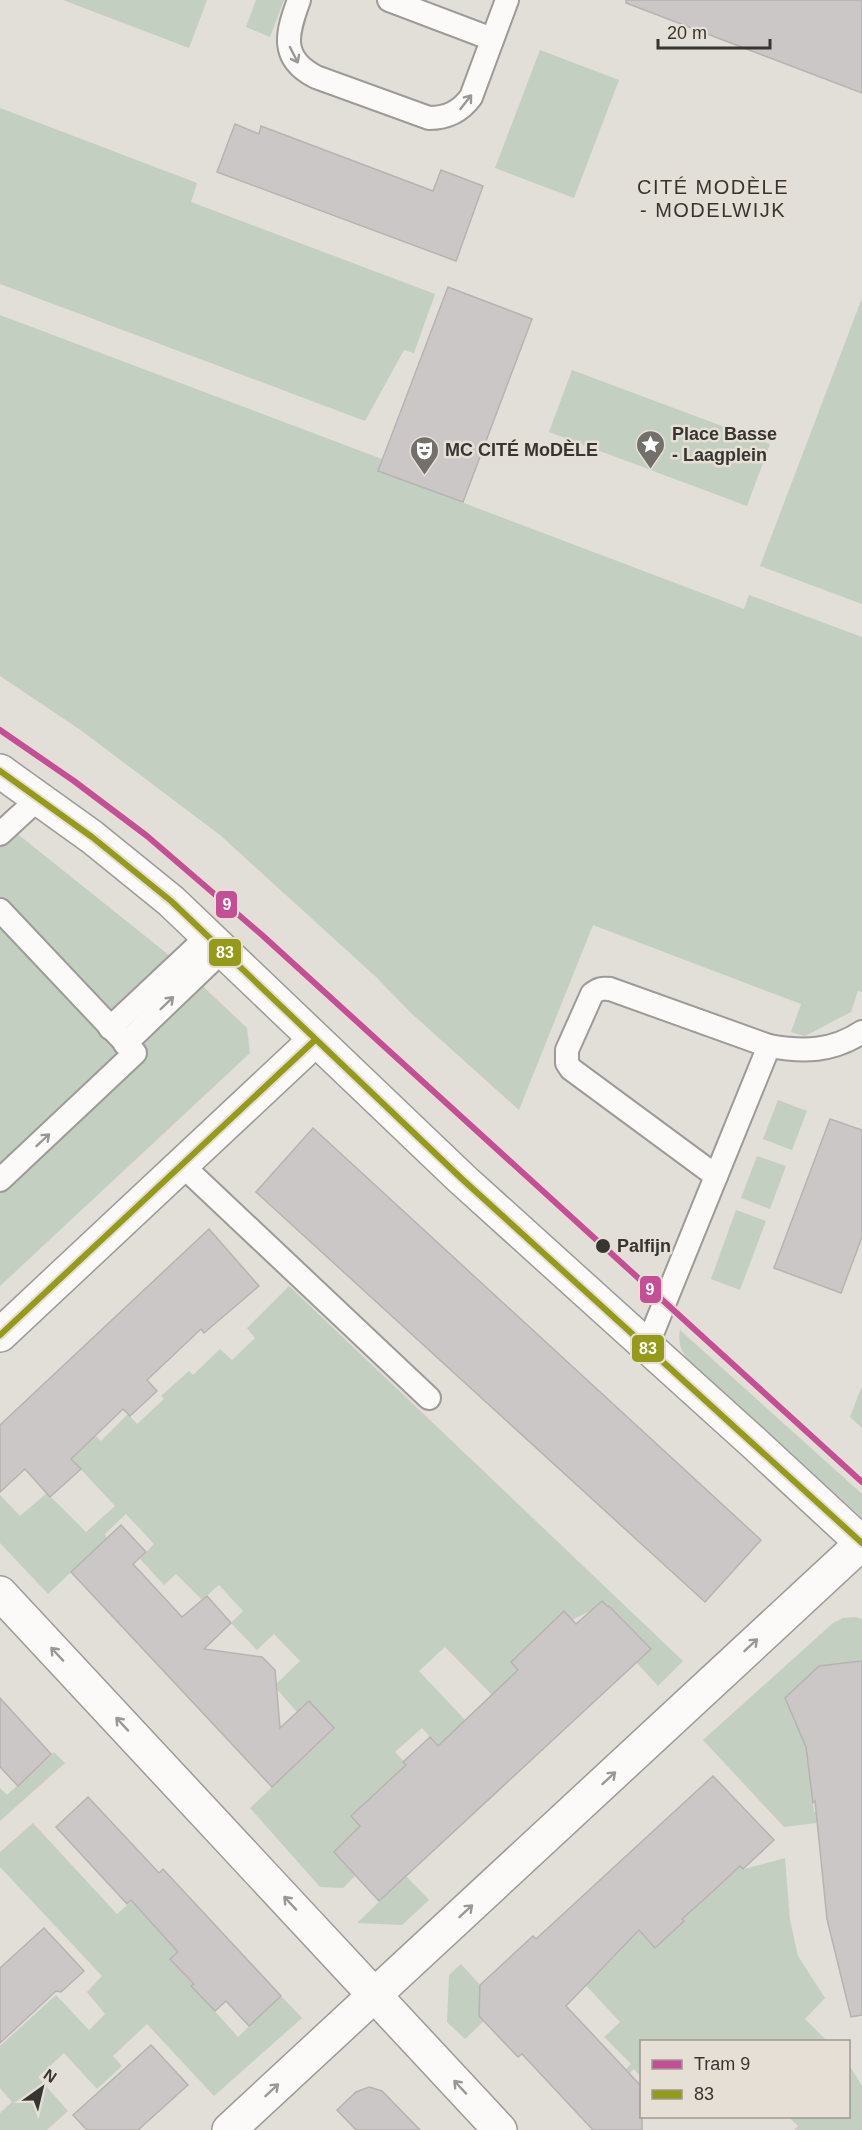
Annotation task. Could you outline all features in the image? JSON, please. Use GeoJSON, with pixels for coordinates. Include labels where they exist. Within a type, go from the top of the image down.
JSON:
{"type":"FeatureCollection","features":[{"type":"Feature","properties":{"kind":"street"},"geometry":{"type":"LineString","coordinates":[[0,771],[134,870],[171,901],[462,1179],[862,1543],[229,2130]]}},
{"type":"Feature","properties":{"kind":"street"},"geometry":{"type":"LineString","coordinates":[[0,1335],[315,1040]]}},
{"type":"Feature","properties":{"kind":"street"},"geometry":{"type":"LineString","coordinates":[[0,1593],[500,2130]]}},
{"type":"Feature","properties":{"kind":"lane"},"geometry":{"type":"LineString","coordinates":[[299,0],[288,30],[290,50],[300,66],[316,76],[420,116],[440,118],[457,111],[471,97],[507,0]]}},
{"type":"Feature","properties":{"kind":"lane"},"geometry":{"type":"LineString","coordinates":[[390,0],[492,39]]}},
{"type":"Feature","properties":{"kind":"lane"},"geometry":{"type":"LineString","coordinates":[[0,834],[39,798]]}},
{"type":"Feature","properties":{"kind":"lane"},"geometry":{"type":"LineString","coordinates":[[0,910],[135,1053],[0,1180]]}},
{"type":"Feature","properties":{"kind":"lane"},"geometry":{"type":"LineString","coordinates":[[118,1036],[215,943]]}},
{"type":"Feature","properties":{"kind":"lane"},"geometry":{"type":"LineString","coordinates":[[716,1176],[571,1069],[567,1063],[567,1050],[588,1000],[597,990],[610,989],[769,1046],[796,1051],[812,1051],[827,1047],[862,1032]]}},
{"type":"Feature","properties":{"kind":"lane"},"geometry":{"type":"LineString","coordinates":[[646,1346],[769,1046]]}},
{"type":"Feature","properties":{"kind":"lane"},"geometry":{"type":"LineString","coordinates":[[182,1165],[429,1398]]}},
{"type":"Feature","properties":{"kind":"green space"},"geometry":{"type":"Polygon","coordinates":[[[63,0],[207,0],[189,48],[63,0]]]}},
{"type":"Feature","properties":{"kind":"green space"},"geometry":{"type":"Polygon","coordinates":[[[256,0],[284,0],[270,37],[246,27],[256,0]]]}},
{"type":"Feature","properties":{"kind":"green space"},"geometry":{"type":"Polygon","coordinates":[[[540,50],[619,80],[574,198],[495,168],[540,50]]]}},
{"type":"Feature","properties":{"kind":"green space"},"geometry":{"type":"Polygon","coordinates":[[[0,108],[197,183],[191,202],[435,294],[414,353],[404,350],[365,421],[0,284],[0,108]]]}},
{"type":"Feature","properties":{"kind":"green space"},"geometry":{"type":"Polygon","coordinates":[[[862,298],[862,604],[760,566],[862,298]]]}},
{"type":"Feature","properties":{"kind":"green space"},"geometry":{"type":"Polygon","coordinates":[[[0,315],[382,459],[379,471],[744,609],[749,595],[862,637],[862,992],[858,991],[851,1012],[805,1036],[791,1032],[801,1004],[593,925],[519,1110],[220,835],[82,731],[0,676],[0,315]]]}},
{"type":"Feature","properties":{"kind":"green space"},"geometry":{"type":"Polygon","coordinates":[[[572,370],[770,444],[747,506],[549,432],[572,370]]]}},
{"type":"Feature","properties":{"kind":"green space"},"geometry":{"type":"Polygon","coordinates":[[[0,820],[175,960],[247,1028],[250,1053],[0,1286],[0,820]]]}},
{"type":"Feature","properties":{"kind":"green space"},"geometry":{"type":"Polygon","coordinates":[[[778,1100],[807,1111],[792,1150],[763,1139],[778,1100]]]}},
{"type":"Feature","properties":{"kind":"green space"},"geometry":{"type":"Polygon","coordinates":[[[757,1156],[786,1166],[770,1209],[741,1198],[757,1156]]]}},
{"type":"Feature","properties":{"kind":"green space"},"geometry":{"type":"Polygon","coordinates":[[[736,1210],[766,1221],[740,1290],[711,1279],[736,1210]]]}},
{"type":"Feature","properties":{"kind":"green space"},"geometry":{"type":"Polygon","coordinates":[[[289,1286],[683,1661],[658,1686],[637,1663],[651,1649],[610,1606],[608,1607],[602,1601],[592,1610],[572,1620],[564,1612],[511,1662],[528,1680],[492,1695],[445,1647],[419,1671],[466,1721],[443,1751],[422,1728],[395,1752],[424,1783],[379,1789],[351,1816],[360,1826],[335,1852],[356,1875],[343,1888],[320,1887],[250,1808],[334,1729],[309,1702],[297,1712],[274,1686],[300,1661],[274,1634],[257,1650],[231,1623],[243,1611],[219,1585],[202,1600],[176,1574],[164,1585],[140,1559],[154,1544],[126,1514],[105,1534],[107,1538],[48,1594],[0,1543],[0,1495],[20,1516],[47,1493],[86,1532],[115,1506],[60,1447],[84,1424],[101,1441],[128,1414],[137,1424],[164,1399],[161,1396],[189,1371],[193,1375],[220,1349],[232,1360],[255,1338],[247,1328],[289,1286]]]}},
{"type":"Feature","properties":{"kind":"green space"},"geometry":{"type":"Polygon","coordinates":[[[680,1330],[862,1494],[862,1518],[693,1366],[682,1350],[679,1341],[680,1330]]]}},
{"type":"Feature","properties":{"kind":"green space"},"geometry":{"type":"Polygon","coordinates":[[[862,1386],[862,1428],[850,1417],[862,1386]]]}},
{"type":"Feature","properties":{"kind":"green space"},"geometry":{"type":"Polygon","coordinates":[[[843,1618],[862,1619],[862,1661],[811,1674],[785,1698],[806,1747],[817,1823],[784,1827],[703,1740],[833,1623],[843,1618]]]}},
{"type":"Feature","properties":{"kind":"green space"},"geometry":{"type":"Polygon","coordinates":[[[54,1752],[65,1763],[0,1821],[0,1788],[7,1795],[54,1752]]]}},
{"type":"Feature","properties":{"kind":"green space"},"geometry":{"type":"Polygon","coordinates":[[[33,1823],[117,1914],[132,1901],[179,1951],[171,1958],[194,1984],[192,1986],[238,2037],[281,1996],[302,2018],[214,2096],[147,2024],[113,2056],[122,2066],[97,2089],[64,2053],[38,2077],[68,2111],[47,2130],[0,2130],[0,2113],[12,2102],[0,2088],[0,2046],[56,1995],[89,2030],[105,2014],[87,1992],[102,1976],[0,1867],[0,1852],[33,1823]]]}},
{"type":"Feature","properties":{"kind":"green space"},"geometry":{"type":"Polygon","coordinates":[[[785,1858],[790,1920],[798,1956],[825,1998],[805,2019],[826,2040],[640,2040],[640,2076],[634,2069],[621,2081],[618,2077],[631,2064],[604,2037],[620,2022],[580,1979],[610,1960],[639,1931],[655,1948],[684,1921],[682,1919],[740,1866],[744,1869],[785,1858]]]}},
{"type":"Feature","properties":{"kind":"green space"},"geometry":{"type":"Polygon","coordinates":[[[406,1876],[429,1900],[402,1925],[357,1923],[406,1876]]]}},
{"type":"Feature","properties":{"kind":"green space"},"geometry":{"type":"Polygon","coordinates":[[[461,1964],[480,1985],[479,2016],[484,2021],[465,2039],[447,2022],[449,1975],[461,1964]]]}},
{"type":"Feature","properties":{"kind":"green space"},"geometry":{"type":"Polygon","coordinates":[[[850,2067],[862,2086],[862,2130],[794,2130],[798,2126],[790,2118],[850,2118],[850,2067]]]}},
{"type":"Feature","properties":{"kind":"building"},"geometry":{"type":"Polygon","coordinates":[[[626,0],[862,0],[862,93],[626,3],[626,0]]]}},
{"type":"Feature","properties":{"kind":"building"},"geometry":{"type":"Polygon","coordinates":[[[235,124],[259,134],[261,126],[433,191],[441,170],[483,186],[456,261],[217,172],[235,124]]]}},
{"type":"Feature","properties":{"kind":"building"},"geometry":{"type":"Polygon","coordinates":[[[448,287],[532,319],[463,502],[378,471],[448,287]]]}},
{"type":"Feature","properties":{"kind":"building"},"geometry":{"type":"Polygon","coordinates":[[[830,1119],[862,1130],[862,1237],[841,1293],[774,1268],[830,1119]]]}},
{"type":"Feature","properties":{"kind":"building"},"geometry":{"type":"Polygon","coordinates":[[[313,1128],[761,1540],[705,1602],[256,1192],[313,1128]]]}},
{"type":"Feature","properties":{"kind":"building"},"geometry":{"type":"Polygon","coordinates":[[[209,1229],[259,1286],[204,1333],[201,1329],[147,1380],[157,1391],[130,1416],[123,1409],[71,1459],[81,1469],[50,1497],[25,1469],[0,1492],[0,1425],[209,1229]]]}},
{"type":"Feature","properties":{"kind":"building"},"geometry":{"type":"Polygon","coordinates":[[[121,1525],[146,1552],[133,1564],[182,1617],[207,1596],[231,1623],[204,1649],[262,1657],[275,1670],[280,1728],[309,1701],[334,1728],[272,1787],[71,1572],[121,1525]]]}},
{"type":"Feature","properties":{"kind":"building"},"geometry":{"type":"Polygon","coordinates":[[[602,1601],[651,1649],[379,1901],[334,1852],[360,1826],[351,1816],[406,1765],[403,1762],[430,1737],[438,1746],[518,1670],[511,1662],[564,1611],[576,1624],[602,1601]]]}},
{"type":"Feature","properties":{"kind":"building"},"geometry":{"type":"Polygon","coordinates":[[[862,1661],[862,2015],[851,2017],[827,1919],[815,1801],[813,1803],[806,1747],[785,1698],[819,1666],[862,1661]]]}},
{"type":"Feature","properties":{"kind":"building"},"geometry":{"type":"Polygon","coordinates":[[[0,1698],[51,1754],[18,1786],[0,1767],[0,1698]]]}},
{"type":"Feature","properties":{"kind":"building"},"geometry":{"type":"Polygon","coordinates":[[[713,1776],[774,1840],[743,1869],[740,1866],[682,1919],[684,1921],[655,1948],[639,1930],[566,2006],[640,2085],[642,2130],[593,2130],[522,2054],[518,2057],[479,2016],[480,1985],[533,1936],[536,1939],[713,1776]]]}},
{"type":"Feature","properties":{"kind":"building"},"geometry":{"type":"Polygon","coordinates":[[[88,1797],[159,1873],[163,1869],[281,1996],[249,2026],[226,2001],[215,2011],[170,1959],[178,1952],[131,1900],[127,1904],[56,1827],[88,1797]]]}},
{"type":"Feature","properties":{"kind":"building"},"geometry":{"type":"Polygon","coordinates":[[[44,1928],[84,1971],[61,1992],[56,1991],[0,2043],[0,1968],[44,1928]]]}},
{"type":"Feature","properties":{"kind":"building"},"geometry":{"type":"Polygon","coordinates":[[[151,2045],[188,2085],[138,2130],[87,2130],[73,2115],[151,2045]]]}},
{"type":"Feature","properties":{"kind":"building"},"geometry":{"type":"Polygon","coordinates":[[[369,2087],[382,2091],[420,2130],[356,2130],[337,2110],[356,2092],[369,2087]]]}},
{"type":"Feature","properties":{"kind":"tram line","name":"9"},"geometry":{"type":"LineString","coordinates":[[0,730],[74,781],[147,836],[262,935],[862,1482]]}},
{"type":"Feature","properties":{"kind":"transit line","name":"83"},"geometry":{"type":"LineString","coordinates":[[0,771],[92,837],[171,901],[462,1179],[862,1543]]}},
{"type":"Feature","properties":{"kind":"transit line","name":"83"},"geometry":{"type":"LineString","coordinates":[[0,1335],[315,1040]]}},
{"type":"Feature","properties":{"kind":"place","name":"Place Basse - Laagplein"},"geometry":{"type":"Point","coordinates":[651,470]}},
{"type":"Feature","properties":{"kind":"place","name":"MC CITÉ MoDÈLE"},"geometry":{"type":"Point","coordinates":[424,476]}},
{"type":"Feature","properties":{"kind":"place","name":"Palfijn"},"geometry":{"type":"Point","coordinates":[603,1246]}},
{"type":"Feature","properties":{"kind":"district","name":"CITÉ MODÈLE - MODELWIJK"},"geometry":{"type":"Point","coordinates":[713,198]}}]}
